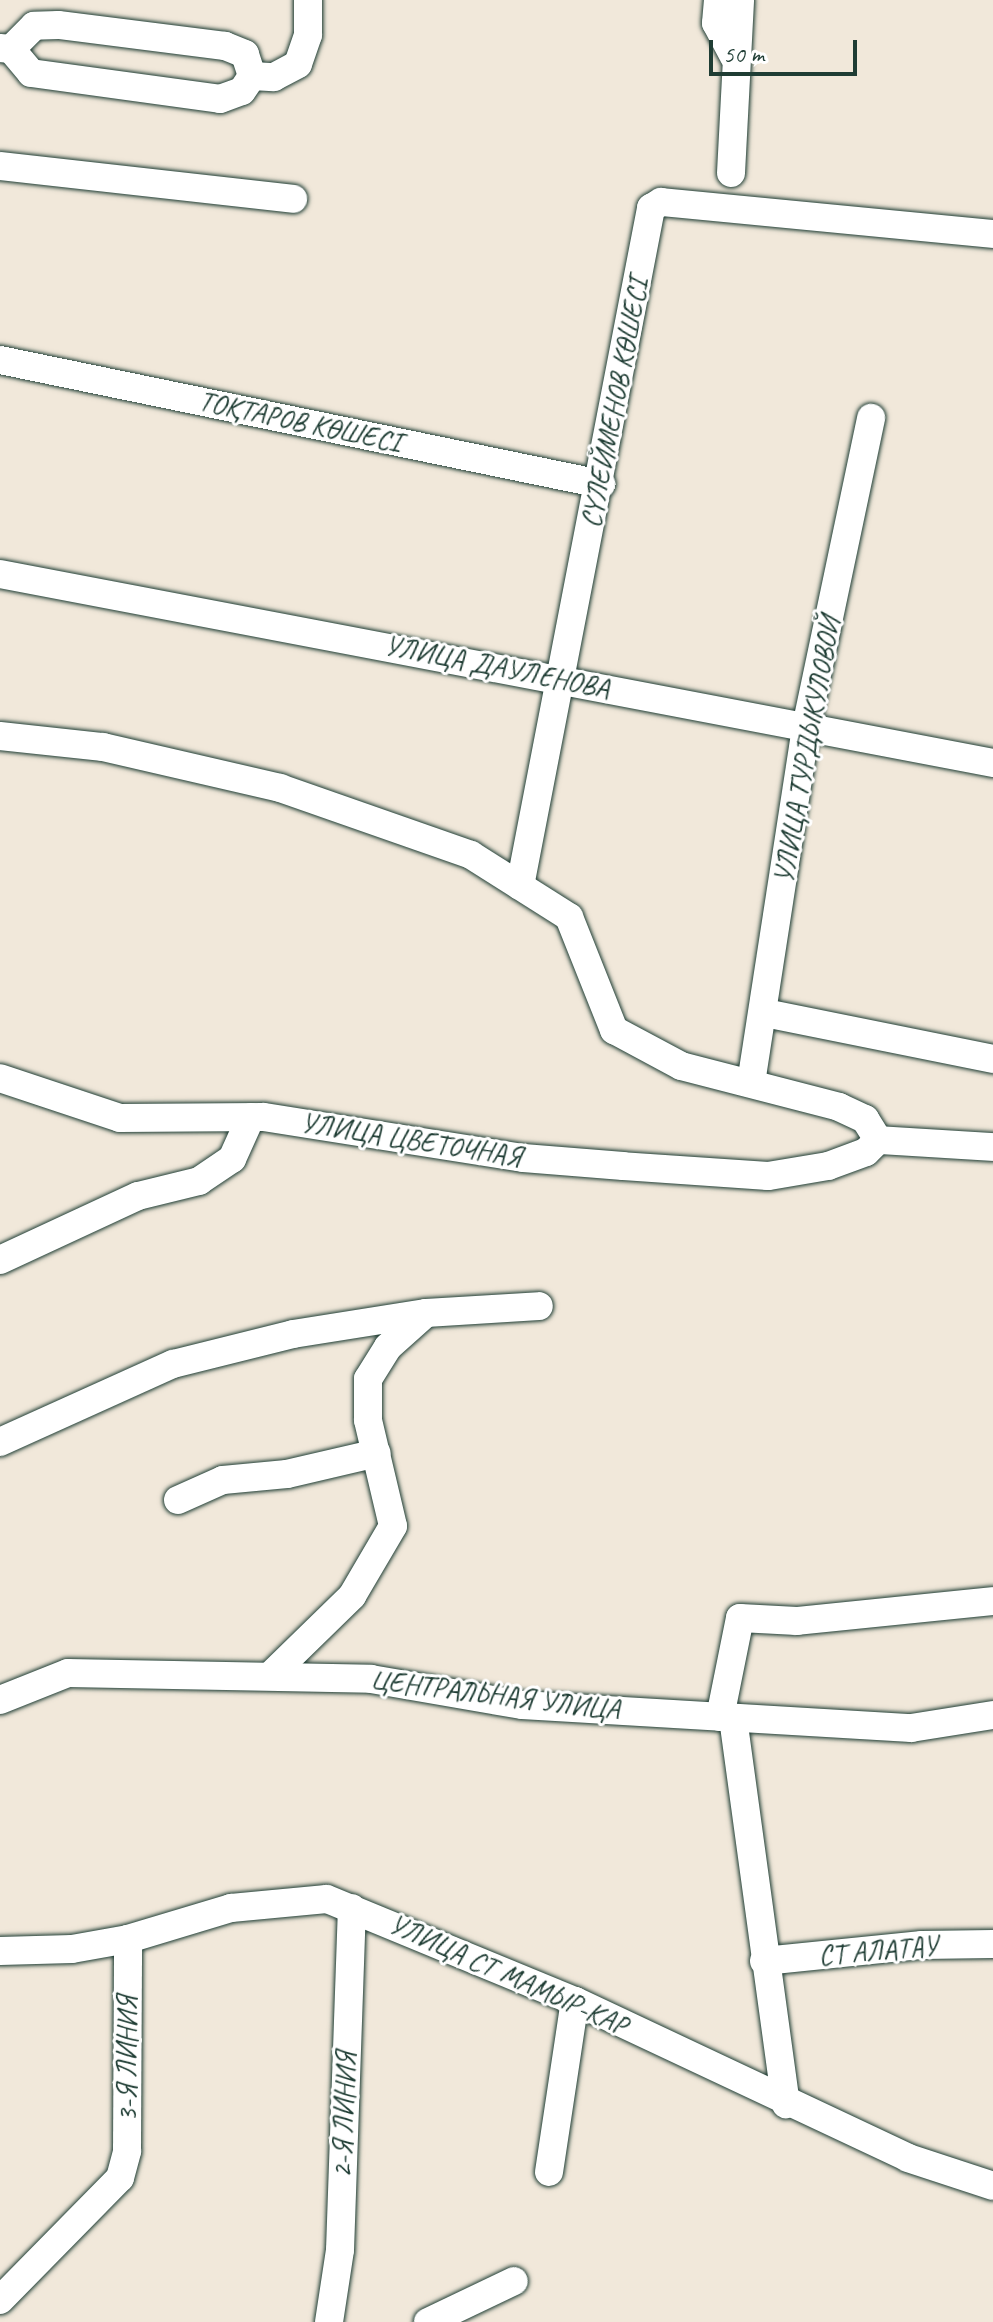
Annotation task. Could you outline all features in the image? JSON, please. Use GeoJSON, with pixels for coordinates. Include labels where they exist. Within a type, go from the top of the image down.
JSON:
{"type":"FeatureCollection","features":[{"type":"Feature","properties":{"kind":"street"},"geometry":{"type":"LineString","coordinates":[[252,76],[274,77],[298,64],[308,35],[308,0]]}},
{"type":"Feature","properties":{"kind":"street"},"geometry":{"type":"LineString","coordinates":[[718,0],[716,23],[734,57]]}},
{"type":"Feature","properties":{"kind":"street"},"geometry":{"type":"LineString","coordinates":[[731,173],[734,57],[740,0]]}},
{"type":"Feature","properties":{"kind":"street"},"geometry":{"type":"LineString","coordinates":[[58,25],[225,46],[245,54],[252,76],[242,91],[220,99],[31,73],[6,48],[34,26],[58,25]]}},
{"type":"Feature","properties":{"kind":"street"},"geometry":{"type":"LineString","coordinates":[[0,166],[293,199]]}},
{"type":"Feature","properties":{"kind":"street","name":"СҮЛЕЙМЕНОВ КӨШЕСІ"},"geometry":{"type":"LineString","coordinates":[[520,886],[655,203],[993,234]]}},
{"type":"Feature","properties":{"kind":"street","name":"ТОҚТАРОВ КӨШЕСІ"},"geometry":{"type":"LineString","coordinates":[[0,360],[601,484]]}},
{"type":"Feature","properties":{"kind":"street","name":"УЛИЦА ТУРДЫКУЛОВОЙ"},"geometry":{"type":"LineString","coordinates":[[751,1083],[765,1013],[806,727],[871,418]]}},
{"type":"Feature","properties":{"kind":"street","name":"УЛИЦА ДАУЛЕНОВА"},"geometry":{"type":"LineString","coordinates":[[0,574],[993,763]]}},
{"type":"Feature","properties":{"kind":"street"},"geometry":{"type":"LineString","coordinates":[[0,736],[103,747],[280,788],[471,855],[569,917],[614,1030],[681,1066],[839,1107],[865,1119],[878,1140],[993,1147]]}},
{"type":"Feature","properties":{"kind":"street"},"geometry":{"type":"LineString","coordinates":[[765,1013],[993,1059]]}},
{"type":"Feature","properties":{"kind":"street","name":"УЛИЦА ЦВЕТОЧНАЯ"},"geometry":{"type":"LineString","coordinates":[[0,1078],[120,1118],[251,1117],[523,1158],[768,1176],[828,1166],[866,1152],[878,1140]]}},
{"type":"Feature","properties":{"kind":"street"},"geometry":{"type":"LineString","coordinates":[[0,1260],[138,1196],[199,1181],[232,1159],[251,1117]]}},
{"type":"Feature","properties":{"kind":"street"},"geometry":{"type":"LineString","coordinates":[[0,1442],[173,1364],[293,1334],[426,1313],[539,1306]]}},
{"type":"Feature","properties":{"kind":"street"},"geometry":{"type":"LineString","coordinates":[[270,1676],[352,1596],[393,1526],[368,1420],[368,1379],[388,1347],[426,1313]]}},
{"type":"Feature","properties":{"kind":"street"},"geometry":{"type":"LineString","coordinates":[[178,1500],[223,1480],[287,1474],[377,1453]]}},
{"type":"Feature","properties":{"kind":"street"},"geometry":{"type":"LineString","coordinates":[[786,2104],[726,1718],[740,1618],[797,1621],[993,1601]]}},
{"type":"Feature","properties":{"kind":"street","name":"ЦЕНТРАЛЬНАЯ УЛИЦА"},"geometry":{"type":"LineString","coordinates":[[0,1700],[68,1673],[270,1676],[371,1679],[522,1705],[911,1728],[993,1715]]}},
{"type":"Feature","properties":{"kind":"street","name":"УЛИЦА СТ МАМЫР-КАР"},"geometry":{"type":"LineString","coordinates":[[0,1951],[72,1949],[128,1939],[231,1908],[283,1900],[327,1899],[575,2001],[786,2104],[908,2158],[993,2186]]}},
{"type":"Feature","properties":{"kind":"street","name":"2-Я ЛИНИЯ"},"geometry":{"type":"LineString","coordinates":[[329,2322],[340,2250],[352,1908]]}},
{"type":"Feature","properties":{"kind":"street","name":"3-Я ЛИНИЯ"},"geometry":{"type":"LineString","coordinates":[[0,2300],[120,2178],[127,2151],[128,1939]]}},
{"type":"Feature","properties":{"kind":"street","name":"СТ АЛАТАУ"},"geometry":{"type":"LineString","coordinates":[[764,1961],[922,1945],[993,1944]]}},
{"type":"Feature","properties":{"kind":"street"},"geometry":{"type":"LineString","coordinates":[[549,2172],[575,2001]]}},
{"type":"Feature","properties":{"kind":"street"},"geometry":{"type":"LineString","coordinates":[[428,2322],[514,2281]]}}]}
